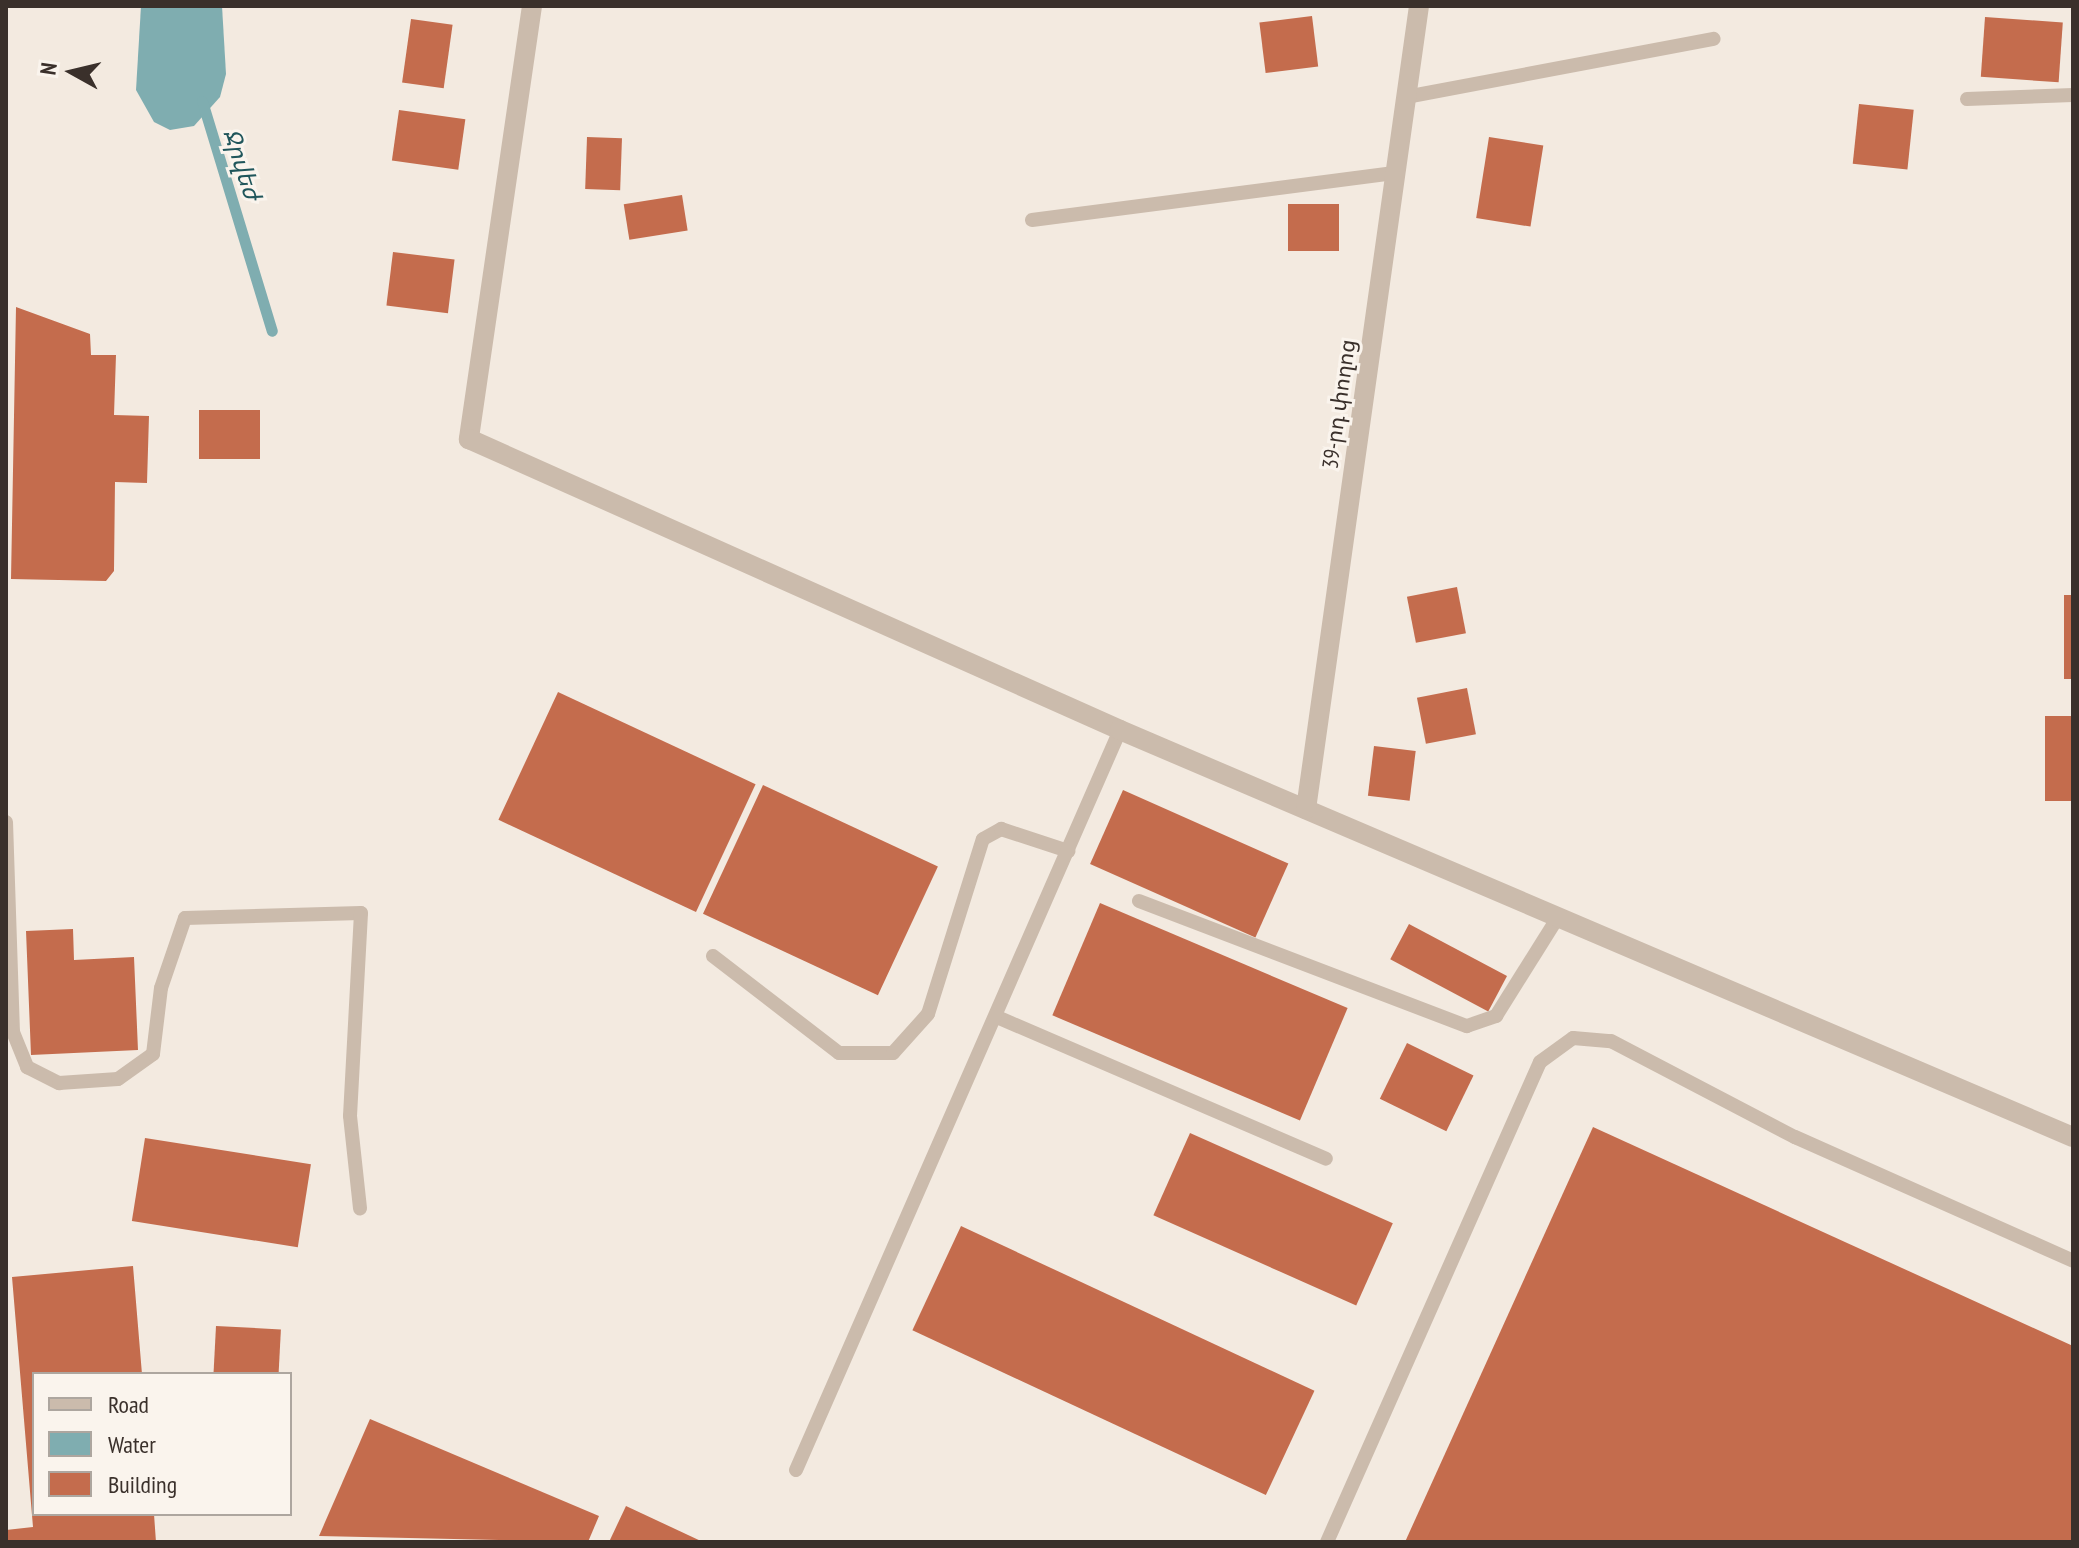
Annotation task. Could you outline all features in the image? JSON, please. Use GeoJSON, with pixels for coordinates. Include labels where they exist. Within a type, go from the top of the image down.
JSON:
{"type":"FeatureCollection","features":[{"type":"Feature","properties":{"kind":"street"},"geometry":{"type":"LineString","coordinates":[[532,6],[469,439],[1120,730],[2073,1137]]}},
{"type":"Feature","properties":{"kind":"street","name":"39-րդ փողոց"},"geometry":{"type":"LineString","coordinates":[[1306,809],[1419,6]]}},
{"type":"Feature","properties":{"kind":"lane"},"geometry":{"type":"LineString","coordinates":[[1406,97],[1714,39]]}},
{"type":"Feature","properties":{"kind":"lane"},"geometry":{"type":"LineString","coordinates":[[1967,99],[2073,95]]}},
{"type":"Feature","properties":{"kind":"lane"},"geometry":{"type":"LineString","coordinates":[[1032,220],[1396,173]]}},
{"type":"Feature","properties":{"kind":"lane"},"geometry":{"type":"LineString","coordinates":[[796,1470],[997,1017],[1120,730]]}},
{"type":"Feature","properties":{"kind":"lane"},"geometry":{"type":"LineString","coordinates":[[6,815],[13,1032],[27,1067],[59,1083],[118,1079],[153,1054],[161,988],[185,918],[361,913],[350,1116],[360,1208]]}},
{"type":"Feature","properties":{"kind":"lane"},"geometry":{"type":"LineString","coordinates":[[713,956],[839,1053],[893,1053],[928,1014],[983,839],[1001,829],[1068,851]]}},
{"type":"Feature","properties":{"kind":"lane"},"geometry":{"type":"LineString","coordinates":[[1139,901],[1467,1026],[1496,1016],[1558,917]]}},
{"type":"Feature","properties":{"kind":"lane"},"geometry":{"type":"LineString","coordinates":[[997,1017],[1326,1159]]}},
{"type":"Feature","properties":{"kind":"lane"},"geometry":{"type":"LineString","coordinates":[[1327,1542],[1540,1062],[1573,1038],[1611,1041],[1795,1137],[2073,1261]]}},
{"type":"Feature","properties":{"kind":"water"},"geometry":{"type":"Polygon","coordinates":[[[141,6],[222,6],[226,74],[220,97],[194,126],[170,130],[154,122],[136,90],[141,6]]]}},
{"type":"Feature","properties":{"kind":"building"},"geometry":{"type":"Polygon","coordinates":[[[1312,16],[1318,67],[1266,73],[1259,22],[1312,16]]]}},
{"type":"Feature","properties":{"kind":"building"},"geometry":{"type":"Polygon","coordinates":[[[1985,17],[2063,22],[2059,82],[1981,77],[1985,17]]]}},
{"type":"Feature","properties":{"kind":"building"},"geometry":{"type":"Polygon","coordinates":[[[411,19],[453,25],[444,88],[402,82],[411,19]]]}},
{"type":"Feature","properties":{"kind":"building"},"geometry":{"type":"Polygon","coordinates":[[[1859,104],[1914,110],[1907,169],[1853,164],[1859,104]]]}},
{"type":"Feature","properties":{"kind":"building"},"geometry":{"type":"Polygon","coordinates":[[[399,110],[465,119],[458,170],[392,161],[399,110]]]}},
{"type":"Feature","properties":{"kind":"building"},"geometry":{"type":"Polygon","coordinates":[[[587,137],[622,138],[620,190],[585,189],[587,137]]]}},
{"type":"Feature","properties":{"kind":"building"},"geometry":{"type":"Polygon","coordinates":[[[1489,137],[1543,146],[1530,227],[1476,218],[1489,137]]]}},
{"type":"Feature","properties":{"kind":"building"},"geometry":{"type":"Polygon","coordinates":[[[682,195],[688,231],[629,240],[624,204],[682,195]]]}},
{"type":"Feature","properties":{"kind":"building"},"geometry":{"type":"Polygon","coordinates":[[[1288,204],[1339,204],[1339,251],[1288,251],[1288,204]]]}},
{"type":"Feature","properties":{"kind":"building"},"geometry":{"type":"Polygon","coordinates":[[[393,252],[455,260],[448,313],[386,306],[393,252]]]}},
{"type":"Feature","properties":{"kind":"building"},"geometry":{"type":"Polygon","coordinates":[[[16,307],[90,334],[91,355],[116,355],[114,415],[149,416],[147,483],[115,482],[114,571],[106,581],[11,579],[16,307]]]}},
{"type":"Feature","properties":{"kind":"building"},"geometry":{"type":"Polygon","coordinates":[[[199,410],[260,410],[260,459],[199,459],[199,410]]]}},
{"type":"Feature","properties":{"kind":"building"},"geometry":{"type":"Polygon","coordinates":[[[1457,587],[1466,633],[1416,643],[1407,597],[1457,587]]]}},
{"type":"Feature","properties":{"kind":"building"},"geometry":{"type":"Polygon","coordinates":[[[2064,595],[2073,595],[2073,679],[2064,679],[2064,595]]]}},
{"type":"Feature","properties":{"kind":"building"},"geometry":{"type":"Polygon","coordinates":[[[1467,688],[1476,734],[1426,744],[1417,698],[1467,688]]]}},
{"type":"Feature","properties":{"kind":"building"},"geometry":{"type":"Polygon","coordinates":[[[558,692],[756,784],[696,912],[498,820],[558,692]]]}},
{"type":"Feature","properties":{"kind":"building"},"geometry":{"type":"Polygon","coordinates":[[[2045,716],[2073,716],[2073,801],[2045,801],[2045,716]]]}},
{"type":"Feature","properties":{"kind":"building"},"geometry":{"type":"Polygon","coordinates":[[[1374,746],[1416,751],[1410,801],[1368,796],[1374,746]]]}},
{"type":"Feature","properties":{"kind":"building"},"geometry":{"type":"Polygon","coordinates":[[[763,785],[938,867],[878,995],[703,914],[763,785]]]}},
{"type":"Feature","properties":{"kind":"building"},"geometry":{"type":"Polygon","coordinates":[[[1123,790],[1288,864],[1255,938],[1090,864],[1123,790]]]}},
{"type":"Feature","properties":{"kind":"building"},"geometry":{"type":"Polygon","coordinates":[[[1100,903],[1348,1008],[1300,1120],[1052,1015],[1100,903]]]}},
{"type":"Feature","properties":{"kind":"building"},"geometry":{"type":"Polygon","coordinates":[[[1409,924],[1507,976],[1488,1011],[1390,959],[1409,924]]]}},
{"type":"Feature","properties":{"kind":"building"},"geometry":{"type":"Polygon","coordinates":[[[73,929],[74,960],[134,957],[138,1050],[31,1055],[26,931],[73,929]]]}},
{"type":"Feature","properties":{"kind":"building"},"geometry":{"type":"Polygon","coordinates":[[[1407,1043],[1474,1075],[1446,1131],[1380,1099],[1407,1043]]]}},
{"type":"Feature","properties":{"kind":"building"},"geometry":{"type":"Polygon","coordinates":[[[1593,1127],[2073,1346],[2073,1542],[1405,1542],[1593,1127]]]}},
{"type":"Feature","properties":{"kind":"building"},"geometry":{"type":"Polygon","coordinates":[[[1190,1133],[1393,1223],[1356,1306],[1153,1215],[1190,1133]]]}},
{"type":"Feature","properties":{"kind":"building"},"geometry":{"type":"Polygon","coordinates":[[[145,1138],[311,1164],[298,1247],[132,1221],[145,1138]]]}},
{"type":"Feature","properties":{"kind":"building"},"geometry":{"type":"Polygon","coordinates":[[[961,1226],[1314,1391],[1266,1495],[912,1330],[961,1226]]]}},
{"type":"Feature","properties":{"kind":"building"},"geometry":{"type":"Polygon","coordinates":[[[133,1266],[142,1372],[32,1372],[32,1515],[12,1277],[133,1266]]]}},
{"type":"Feature","properties":{"kind":"building"},"geometry":{"type":"Polygon","coordinates":[[[216,1326],[281,1329],[279,1372],[214,1372],[216,1326]]]}},
{"type":"Feature","properties":{"kind":"building"},"geometry":{"type":"Polygon","coordinates":[[[370,1419],[599,1516],[588,1542],[319,1536],[370,1419]]]}},
{"type":"Feature","properties":{"kind":"building"},"geometry":{"type":"Polygon","coordinates":[[[626,1506],[703,1542],[609,1542],[626,1506]]]}},
{"type":"Feature","properties":{"kind":"building"},"geometry":{"type":"Polygon","coordinates":[[[32,1516],[154,1516],[156,1542],[6,1542],[6,1530],[33,1527],[32,1516]]]}},
{"type":"Feature","properties":{"kind":"waterway","name":"Ջրվեժ"},"geometry":{"type":"LineString","coordinates":[[202,101],[272,331]]}}]}
